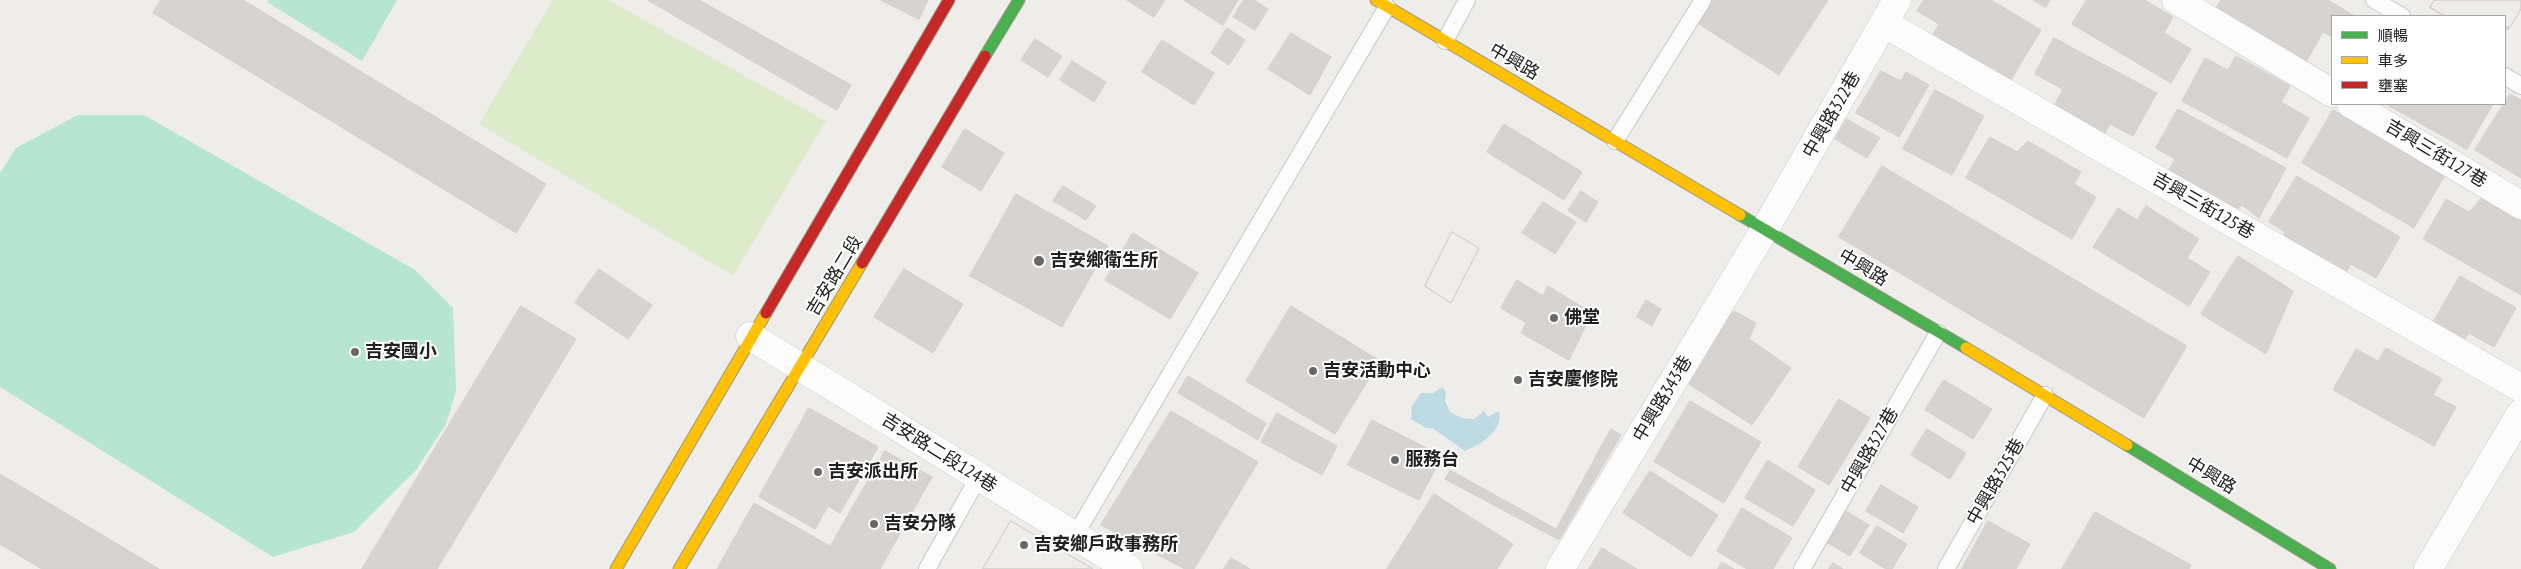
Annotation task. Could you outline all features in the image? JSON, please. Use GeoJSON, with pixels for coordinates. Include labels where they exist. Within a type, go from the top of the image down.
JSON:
{"type":"FeatureCollection","features":[{"type":"Feature","properties":{"kind":"main road"},"geometry":{"type":"LineString","coordinates":[[616,569],[750,336],[949,0]]}},
{"type":"Feature","properties":{"kind":"main road","name":"吉安路二段"},"geometry":{"type":"LineString","coordinates":[[679,569],[1019,0]]}},
{"type":"Feature","properties":{"kind":"main road","name":"中興路"},"geometry":{"type":"LineString","coordinates":[[1382,4],[2045,395],[2330,569]]}},
{"type":"Feature","properties":{"kind":"street"},"geometry":{"type":"LineString","coordinates":[[2176,0],[2331,92]]}},
{"type":"Feature","properties":{"kind":"street","name":"中興路322巷"},"geometry":{"type":"LineString","coordinates":[[1765,229],[1891,12]]}},
{"type":"Feature","properties":{"kind":"street","name":"吉興三街125巷"},"geometry":{"type":"LineString","coordinates":[[1891,12],[2521,388]]}},
{"type":"Feature","properties":{"kind":"street","name":"吉興三街127巷"},"geometry":{"type":"LineString","coordinates":[[2353,105],[2521,205]]}},
{"type":"Feature","properties":{"kind":"street","name":"中興路343巷"},"geometry":{"type":"LineString","coordinates":[[1560,569],[1765,229]]}},
{"type":"Feature","properties":{"kind":"street","name":"吉安路二段124巷"},"geometry":{"type":"LineString","coordinates":[[750,336],[978,478],[1129,569]]}},
{"type":"Feature","properties":{"kind":"street"},"geometry":{"type":"LineString","coordinates":[[2428,569],[2521,413]]}},
{"type":"Feature","properties":{"kind":"lane"},"geometry":{"type":"LineString","coordinates":[[1444,41],[1467,0]]}},
{"type":"Feature","properties":{"kind":"lane"},"geometry":{"type":"LineString","coordinates":[[1615,141],[1703,0]]}},
{"type":"Feature","properties":{"kind":"lane"},"geometry":{"type":"LineString","coordinates":[[2374,0],[2400,15]]}},
{"type":"Feature","properties":{"kind":"lane"},"geometry":{"type":"LineString","coordinates":[[1074,537],[1382,4]]}},
{"type":"Feature","properties":{"kind":"lane"},"geometry":{"type":"LineString","coordinates":[[2506,77],[2521,86]]}},
{"type":"Feature","properties":{"kind":"lane","name":"中興路327巷"},"geometry":{"type":"LineString","coordinates":[[1802,569],[1938,333]]}},
{"type":"Feature","properties":{"kind":"lane","name":"中興路325巷"},"geometry":{"type":"LineString","coordinates":[[1946,569],[2045,395]]}},
{"type":"Feature","properties":{"kind":"lane"},"geometry":{"type":"LineString","coordinates":[[927,569],[978,478]]}},
{"type":"Feature","properties":{"kind":"green space"},"geometry":{"type":"Polygon","coordinates":[[[268,0],[397,0],[362,61],[267,2],[268,0]]]}},
{"type":"Feature","properties":{"kind":"green space"},"geometry":{"type":"Polygon","coordinates":[[[553,0],[608,0],[826,121],[733,276],[479,124],[553,0]]]}},
{"type":"Feature","properties":{"kind":"green space"},"geometry":{"type":"Polygon","coordinates":[[[78,115],[144,115],[415,270],[453,308],[456,391],[446,424],[416,470],[354,532],[273,557],[0,387],[0,173],[16,148],[78,115]]]}},
{"type":"Feature","properties":{"kind":"water"},"geometry":{"type":"Polygon","coordinates":[[[1442,387],[1446,392],[1445,401],[1450,412],[1462,418],[1474,419],[1484,411],[1488,417],[1499,411],[1500,418],[1498,424],[1490,436],[1465,451],[1432,428],[1426,428],[1411,419],[1412,406],[1421,393],[1433,393],[1442,387]]]}},
{"type":"Feature","properties":{"kind":"building"},"geometry":{"type":"Polygon","coordinates":[[[161,0],[243,0],[546,184],[516,233],[153,13],[161,0]]]}},
{"type":"Feature","properties":{"kind":"building"},"geometry":{"type":"Polygon","coordinates":[[[648,0],[699,0],[851,85],[837,110],[648,0]]]}},
{"type":"Feature","properties":{"kind":"building"},"geometry":{"type":"Polygon","coordinates":[[[881,0],[928,0],[919,19],[881,0]]]}},
{"type":"Feature","properties":{"kind":"building"},"geometry":{"type":"Polygon","coordinates":[[[1127,0],[1165,0],[1154,17],[1127,0]]]}},
{"type":"Feature","properties":{"kind":"building"},"geometry":{"type":"Polygon","coordinates":[[[1184,0],[1238,0],[1223,25],[1184,0]]]}},
{"type":"Feature","properties":{"kind":"building"},"geometry":{"type":"Polygon","coordinates":[[[1244,0],[1254,0],[1268,9],[1255,30],[1233,17],[1244,0]]]}},
{"type":"Feature","properties":{"kind":"building"},"geometry":{"type":"Polygon","coordinates":[[[1714,0],[1828,0],[1779,75],[1699,24],[1714,0]]]}},
{"type":"Feature","properties":{"kind":"building"},"geometry":{"type":"Polygon","coordinates":[[[1924,0],[1991,0],[2041,30],[2006,88],[1929,42],[1939,24],[1917,11],[1924,0]]]}},
{"type":"Feature","properties":{"kind":"building"},"geometry":{"type":"Polygon","coordinates":[[[2033,0],[2050,0],[2046,7],[2033,0]]]}},
{"type":"Feature","properties":{"kind":"building"},"geometry":{"type":"Polygon","coordinates":[[[2087,0],[2145,0],[2173,17],[2164,33],[2191,49],[2171,83],[2072,24],[2087,0]]]}},
{"type":"Feature","properties":{"kind":"building"},"geometry":{"type":"Polygon","coordinates":[[[2221,0],[2327,0],[2353,15],[2331,15],[2331,36],[2323,32],[2306,62],[2215,11],[2221,0]]]}},
{"type":"Feature","properties":{"kind":"building"},"geometry":{"type":"Polygon","coordinates":[[[2435,0],[2521,0],[2521,9],[2510,27],[2506,26],[2506,15],[2443,15],[2430,8],[2435,0]]]}},
{"type":"Feature","properties":{"kind":"building"},"geometry":{"type":"Polygon","coordinates":[[[2435,0],[2521,0],[2521,9],[2508,30],[2506,29],[2506,15],[2443,15],[2430,7],[2435,0]]]}},
{"type":"Feature","properties":{"kind":"building"},"geometry":{"type":"Polygon","coordinates":[[[1227,28],[1245,40],[1229,65],[1211,53],[1227,28]]]}},
{"type":"Feature","properties":{"kind":"building"},"geometry":{"type":"Polygon","coordinates":[[[1291,33],[1331,57],[1310,95],[1268,69],[1291,33]]]}},
{"type":"Feature","properties":{"kind":"building"},"geometry":{"type":"Polygon","coordinates":[[[2054,38],[2157,93],[2133,136],[2110,124],[2104,135],[2053,108],[2063,89],[2035,74],[2054,38]]]}},
{"type":"Feature","properties":{"kind":"building"},"geometry":{"type":"Polygon","coordinates":[[[1035,39],[1062,56],[1048,77],[1021,60],[1035,39]]]}},
{"type":"Feature","properties":{"kind":"building"},"geometry":{"type":"Polygon","coordinates":[[[1162,40],[1214,73],[1194,105],[1142,72],[1162,40]]]}},
{"type":"Feature","properties":{"kind":"building"},"geometry":{"type":"Polygon","coordinates":[[[2236,56],[2290,86],[2281,102],[2309,118],[2287,158],[2182,101],[2205,58],[2228,70],[2236,56]]]}},
{"type":"Feature","properties":{"kind":"building"},"geometry":{"type":"Polygon","coordinates":[[[1072,61],[1106,82],[1094,102],[1060,80],[1072,61]]]}},
{"type":"Feature","properties":{"kind":"building"},"geometry":{"type":"Polygon","coordinates":[[[1881,71],[1901,81],[1906,72],[1929,85],[1899,137],[1856,113],[1881,71]]]}},
{"type":"Feature","properties":{"kind":"building"},"geometry":{"type":"Polygon","coordinates":[[[1935,90],[1984,116],[1952,175],[1903,149],[1935,90]]]}},
{"type":"Feature","properties":{"kind":"building"},"geometry":{"type":"Polygon","coordinates":[[[2510,94],[2521,100],[2521,178],[2475,150],[2503,105],[2506,105],[2506,100],[2510,94]]]}},
{"type":"Feature","properties":{"kind":"building"},"geometry":{"type":"Polygon","coordinates":[[[2388,105],[2492,105],[2467,149],[2388,105]]]}},
{"type":"Feature","properties":{"kind":"building"},"geometry":{"type":"Polygon","coordinates":[[[2178,109],[2286,168],[2259,218],[2242,205],[2233,214],[2166,175],[2175,159],[2156,148],[2178,109]]]}},
{"type":"Feature","properties":{"kind":"building"},"geometry":{"type":"Polygon","coordinates":[[[2333,110],[2445,175],[2414,228],[2302,163],[2333,110]]]}},
{"type":"Feature","properties":{"kind":"building"},"geometry":{"type":"Polygon","coordinates":[[[1847,119],[1880,138],[1867,158],[1835,139],[1847,119]]]}},
{"type":"Feature","properties":{"kind":"building"},"geometry":{"type":"Polygon","coordinates":[[[1504,124],[1582,172],[1564,200],[1487,152],[1504,124]]]}},
{"type":"Feature","properties":{"kind":"building"},"geometry":{"type":"Polygon","coordinates":[[[965,129],[1004,153],[981,191],[942,167],[965,129]]]}},
{"type":"Feature","properties":{"kind":"building"},"geometry":{"type":"Polygon","coordinates":[[[1990,137],[2017,152],[2028,141],[2081,172],[2074,184],[2096,197],[2072,239],[1966,178],[1990,137]]]}},
{"type":"Feature","properties":{"kind":"building"},"geometry":{"type":"Polygon","coordinates":[[[1882,166],[2187,346],[2144,418],[1839,237],[1882,166]]]}},
{"type":"Feature","properties":{"kind":"building"},"geometry":{"type":"Polygon","coordinates":[[[2297,176],[2400,237],[2376,278],[2351,264],[2344,276],[2284,241],[2285,232],[2269,222],[2297,176]]]}},
{"type":"Feature","properties":{"kind":"building"},"geometry":{"type":"Polygon","coordinates":[[[1063,186],[1096,206],[1086,220],[1053,201],[1063,186]]]}},
{"type":"Feature","properties":{"kind":"building"},"geometry":{"type":"Polygon","coordinates":[[[1581,191],[1598,202],[1586,222],[1568,211],[1581,191]]]}},
{"type":"Feature","properties":{"kind":"building","name":"吉安鄉衛生所"},"geometry":{"type":"Polygon","coordinates":[[[1016,194],[1108,246],[1062,327],[970,276],[1016,194]]]}},
{"type":"Feature","properties":{"kind":"building"},"geometry":{"type":"Polygon","coordinates":[[[2482,198],[2521,221],[2521,295],[2423,239],[2446,199],[2469,212],[2482,198]]]}},
{"type":"Feature","properties":{"kind":"building"},"geometry":{"type":"Polygon","coordinates":[[[1543,202],[1576,222],[1555,254],[1522,233],[1543,202]]]}},
{"type":"Feature","properties":{"kind":"building"},"geometry":{"type":"Polygon","coordinates":[[[2146,206],[2199,239],[2187,258],[2210,272],[2189,306],[2093,247],[2118,208],[2137,220],[2146,206]]]}},
{"type":"Feature","properties":{"kind":"building"},"geometry":{"type":"Polygon","coordinates":[[[1452,232],[1479,248],[1451,303],[1425,286],[1452,232]]]}},
{"type":"Feature","properties":{"kind":"building"},"geometry":{"type":"Polygon","coordinates":[[[1452,232],[1479,248],[1451,303],[1425,286],[1452,232]]]}},
{"type":"Feature","properties":{"kind":"building"},"geometry":{"type":"Polygon","coordinates":[[[1133,233],[1198,273],[1170,319],[1105,280],[1133,233]]]}},
{"type":"Feature","properties":{"kind":"building"},"geometry":{"type":"Polygon","coordinates":[[[2238,256],[2293,291],[2266,354],[2201,314],[2238,256]]]}},
{"type":"Feature","properties":{"kind":"building"},"geometry":{"type":"Polygon","coordinates":[[[599,269],[652,305],[628,339],[575,303],[599,269]]]}},
{"type":"Feature","properties":{"kind":"building"},"geometry":{"type":"Polygon","coordinates":[[[904,269],[963,304],[933,353],[874,317],[904,269]]]}},
{"type":"Feature","properties":{"kind":"building"},"geometry":{"type":"Polygon","coordinates":[[[2460,276],[2516,308],[2494,347],[2469,333],[2462,344],[2431,326],[2460,276]]]}},
{"type":"Feature","properties":{"kind":"building","name":"佛堂"},"geometry":{"type":"Polygon","coordinates":[[[1517,280],[1543,296],[1548,286],[1592,313],[1569,360],[1521,333],[1526,323],[1501,308],[1517,280]]]}},
{"type":"Feature","properties":{"kind":"building"},"geometry":{"type":"Polygon","coordinates":[[[1646,300],[1661,309],[1652,326],[1637,317],[1646,300]]]}},
{"type":"Feature","properties":{"kind":"building"},"geometry":{"type":"Polygon","coordinates":[[[521,306],[576,339],[437,569],[362,569],[521,306]]]}},
{"type":"Feature","properties":{"kind":"building","name":"吉安活動中心"},"geometry":{"type":"Polygon","coordinates":[[[1291,306],[1380,361],[1335,434],[1246,381],[1291,306]]]}},
{"type":"Feature","properties":{"kind":"building"},"geometry":{"type":"Polygon","coordinates":[[[1736,312],[1756,323],[1749,339],[1791,368],[1752,425],[1672,373],[1707,316],[1736,312]]]}},
{"type":"Feature","properties":{"kind":"building"},"geometry":{"type":"Polygon","coordinates":[[[2386,348],[2442,379],[2433,395],[2456,407],[2434,446],[2333,390],[2356,349],[2378,361],[2386,348]]]}},
{"type":"Feature","properties":{"kind":"building"},"geometry":{"type":"Polygon","coordinates":[[[1188,376],[1266,423],[1258,440],[1178,393],[1188,376]]]}},
{"type":"Feature","properties":{"kind":"building"},"geometry":{"type":"Polygon","coordinates":[[[1944,380],[1992,409],[1973,439],[1925,410],[1944,380]]]}},
{"type":"Feature","properties":{"kind":"building"},"geometry":{"type":"Polygon","coordinates":[[[1839,399],[1870,418],[1829,485],[1798,467],[1839,399]]]}},
{"type":"Feature","properties":{"kind":"building"},"geometry":{"type":"Polygon","coordinates":[[[1690,401],[1761,442],[1724,503],[1654,462],[1690,401]]]}},
{"type":"Feature","properties":{"kind":"building","name":"吉安派出所"},"geometry":{"type":"Polygon","coordinates":[[[809,408],[878,447],[840,513],[828,506],[815,529],[759,497],[809,408]]]}},
{"type":"Feature","properties":{"kind":"building"},"geometry":{"type":"Polygon","coordinates":[[[1171,411],[1258,462],[1194,569],[1185,569],[1101,525],[1171,411]]]}},
{"type":"Feature","properties":{"kind":"building"},"geometry":{"type":"Polygon","coordinates":[[[1277,413],[1337,446],[1322,475],[1261,442],[1277,413]]]}},
{"type":"Feature","properties":{"kind":"building","name":"服務台"},"geometry":{"type":"Polygon","coordinates":[[[1372,420],[1442,456],[1419,500],[1348,465],[1372,420]]]}},
{"type":"Feature","properties":{"kind":"building"},"geometry":{"type":"Polygon","coordinates":[[[1611,429],[1621,435],[1559,540],[1445,479],[1450,470],[1556,529],[1611,429]]]}},
{"type":"Feature","properties":{"kind":"building"},"geometry":{"type":"Polygon","coordinates":[[[1927,429],[1966,453],[1950,479],[1911,455],[1927,429]]]}},
{"type":"Feature","properties":{"kind":"building","name":"吉安分隊"},"geometry":{"type":"Polygon","coordinates":[[[885,451],[932,477],[880,569],[717,569],[754,503],[830,546],[885,451]]]}},
{"type":"Feature","properties":{"kind":"building"},"geometry":{"type":"Polygon","coordinates":[[[1768,460],[1815,490],[1793,526],[1745,498],[1768,460]]]}},
{"type":"Feature","properties":{"kind":"building"},"geometry":{"type":"Polygon","coordinates":[[[1650,471],[1718,515],[1691,557],[1623,513],[1650,471]]]}},
{"type":"Feature","properties":{"kind":"building"},"geometry":{"type":"Polygon","coordinates":[[[0,474],[159,569],[42,569],[0,544],[0,474]]]}},
{"type":"Feature","properties":{"kind":"building"},"geometry":{"type":"Polygon","coordinates":[[[1881,485],[1918,507],[1903,533],[1866,511],[1881,485]]]}},
{"type":"Feature","properties":{"kind":"building"},"geometry":{"type":"Polygon","coordinates":[[[1434,494],[1513,544],[1497,569],[1387,569],[1434,494]]]}},
{"type":"Feature","properties":{"kind":"building"},"geometry":{"type":"Polygon","coordinates":[[[1742,508],[1792,538],[1773,569],[1747,569],[1717,551],[1742,508]]]}},
{"type":"Feature","properties":{"kind":"building"},"geometry":{"type":"Polygon","coordinates":[[[1842,509],[1869,525],[1850,556],[1823,540],[1842,509]]]}},
{"type":"Feature","properties":{"kind":"building"},"geometry":{"type":"Polygon","coordinates":[[[2095,512],[2191,565],[2189,569],[2062,569],[2095,512]]]}},
{"type":"Feature","properties":{"kind":"building","name":"吉安鄉戶政事務所"},"geometry":{"type":"Polygon","coordinates":[[[1011,521],[1093,569],[983,569],[1011,521]]]}},
{"type":"Feature","properties":{"kind":"building","name":"吉安鄉戶政事務所"},"geometry":{"type":"Polygon","coordinates":[[[1011,521],[1093,569],[983,569],[1011,521]]]}},
{"type":"Feature","properties":{"kind":"building"},"geometry":{"type":"Polygon","coordinates":[[[1988,521],[2030,544],[2016,569],[1962,569],[1988,521]]]}},
{"type":"Feature","properties":{"kind":"building"},"geometry":{"type":"Polygon","coordinates":[[[1877,526],[1907,544],[1892,569],[1886,569],[1860,553],[1877,526]]]}},
{"type":"Feature","properties":{"kind":"building"},"geometry":{"type":"Polygon","coordinates":[[[1602,548],[1637,569],[1589,569],[1602,548]]]}},
{"type":"Feature","properties":{"kind":"building"},"geometry":{"type":"Polygon","coordinates":[[[1231,558],[1250,569],[1224,569],[1231,558]]]}},
{"type":"Feature","properties":{"kind":"building"},"geometry":{"type":"Polygon","coordinates":[[[1722,562],[1734,569],[1718,569],[1722,562]]]}},
{"type":"Feature","properties":{"kind":"building"},"geometry":{"type":"Polygon","coordinates":[[[1833,563],[1843,569],[1829,569],[1833,563]]]}},
{"type":"Feature","properties":{"kind":"traffic: fast"},"geometry":{"type":"LineString","coordinates":[[985,56],[1019,0]]}},
{"type":"Feature","properties":{"kind":"traffic: fast"},"geometry":{"type":"LineString","coordinates":[[1740,215],[1966,348]]}},
{"type":"Feature","properties":{"kind":"traffic: fast"},"geometry":{"type":"LineString","coordinates":[[2127,445],[2330,569]]}},
{"type":"Feature","properties":{"kind":"traffic: slow"},"geometry":{"type":"LineString","coordinates":[[1376,0],[1740,215]]}},
{"type":"Feature","properties":{"kind":"traffic: slow"},"geometry":{"type":"LineString","coordinates":[[679,569],[862,263]]}},
{"type":"Feature","properties":{"kind":"traffic: slow"},"geometry":{"type":"LineString","coordinates":[[616,569],[766,313]]}},
{"type":"Feature","properties":{"kind":"traffic: slow"},"geometry":{"type":"LineString","coordinates":[[1966,348],[2127,445]]}},
{"type":"Feature","properties":{"kind":"traffic: jam"},"geometry":{"type":"LineString","coordinates":[[766,313],[949,0]]}},
{"type":"Feature","properties":{"kind":"traffic: jam"},"geometry":{"type":"LineString","coordinates":[[862,263],[985,56]]}},
{"type":"Feature","properties":{"kind":"place","name":"吉安鄉衛生所"},"geometry":{"type":"Point","coordinates":[1039,261]}},
{"type":"Feature","properties":{"kind":"place","name":"佛堂"},"geometry":{"type":"Point","coordinates":[1554,318]}},
{"type":"Feature","properties":{"kind":"place","name":"吉安國小"},"geometry":{"type":"Point","coordinates":[355,352]}},
{"type":"Feature","properties":{"kind":"place","name":"吉安活動中心"},"geometry":{"type":"Point","coordinates":[1313,371]}},
{"type":"Feature","properties":{"kind":"place","name":"吉安慶修院"},"geometry":{"type":"Point","coordinates":[1518,380]}},
{"type":"Feature","properties":{"kind":"place","name":"服務台"},"geometry":{"type":"Point","coordinates":[1395,460]}},
{"type":"Feature","properties":{"kind":"place","name":"吉安派出所"},"geometry":{"type":"Point","coordinates":[818,472]}},
{"type":"Feature","properties":{"kind":"place","name":"吉安分隊"},"geometry":{"type":"Point","coordinates":[874,524]}},
{"type":"Feature","properties":{"kind":"place","name":"吉安鄉戶政事務所"},"geometry":{"type":"Point","coordinates":[1024,545]}}]}
